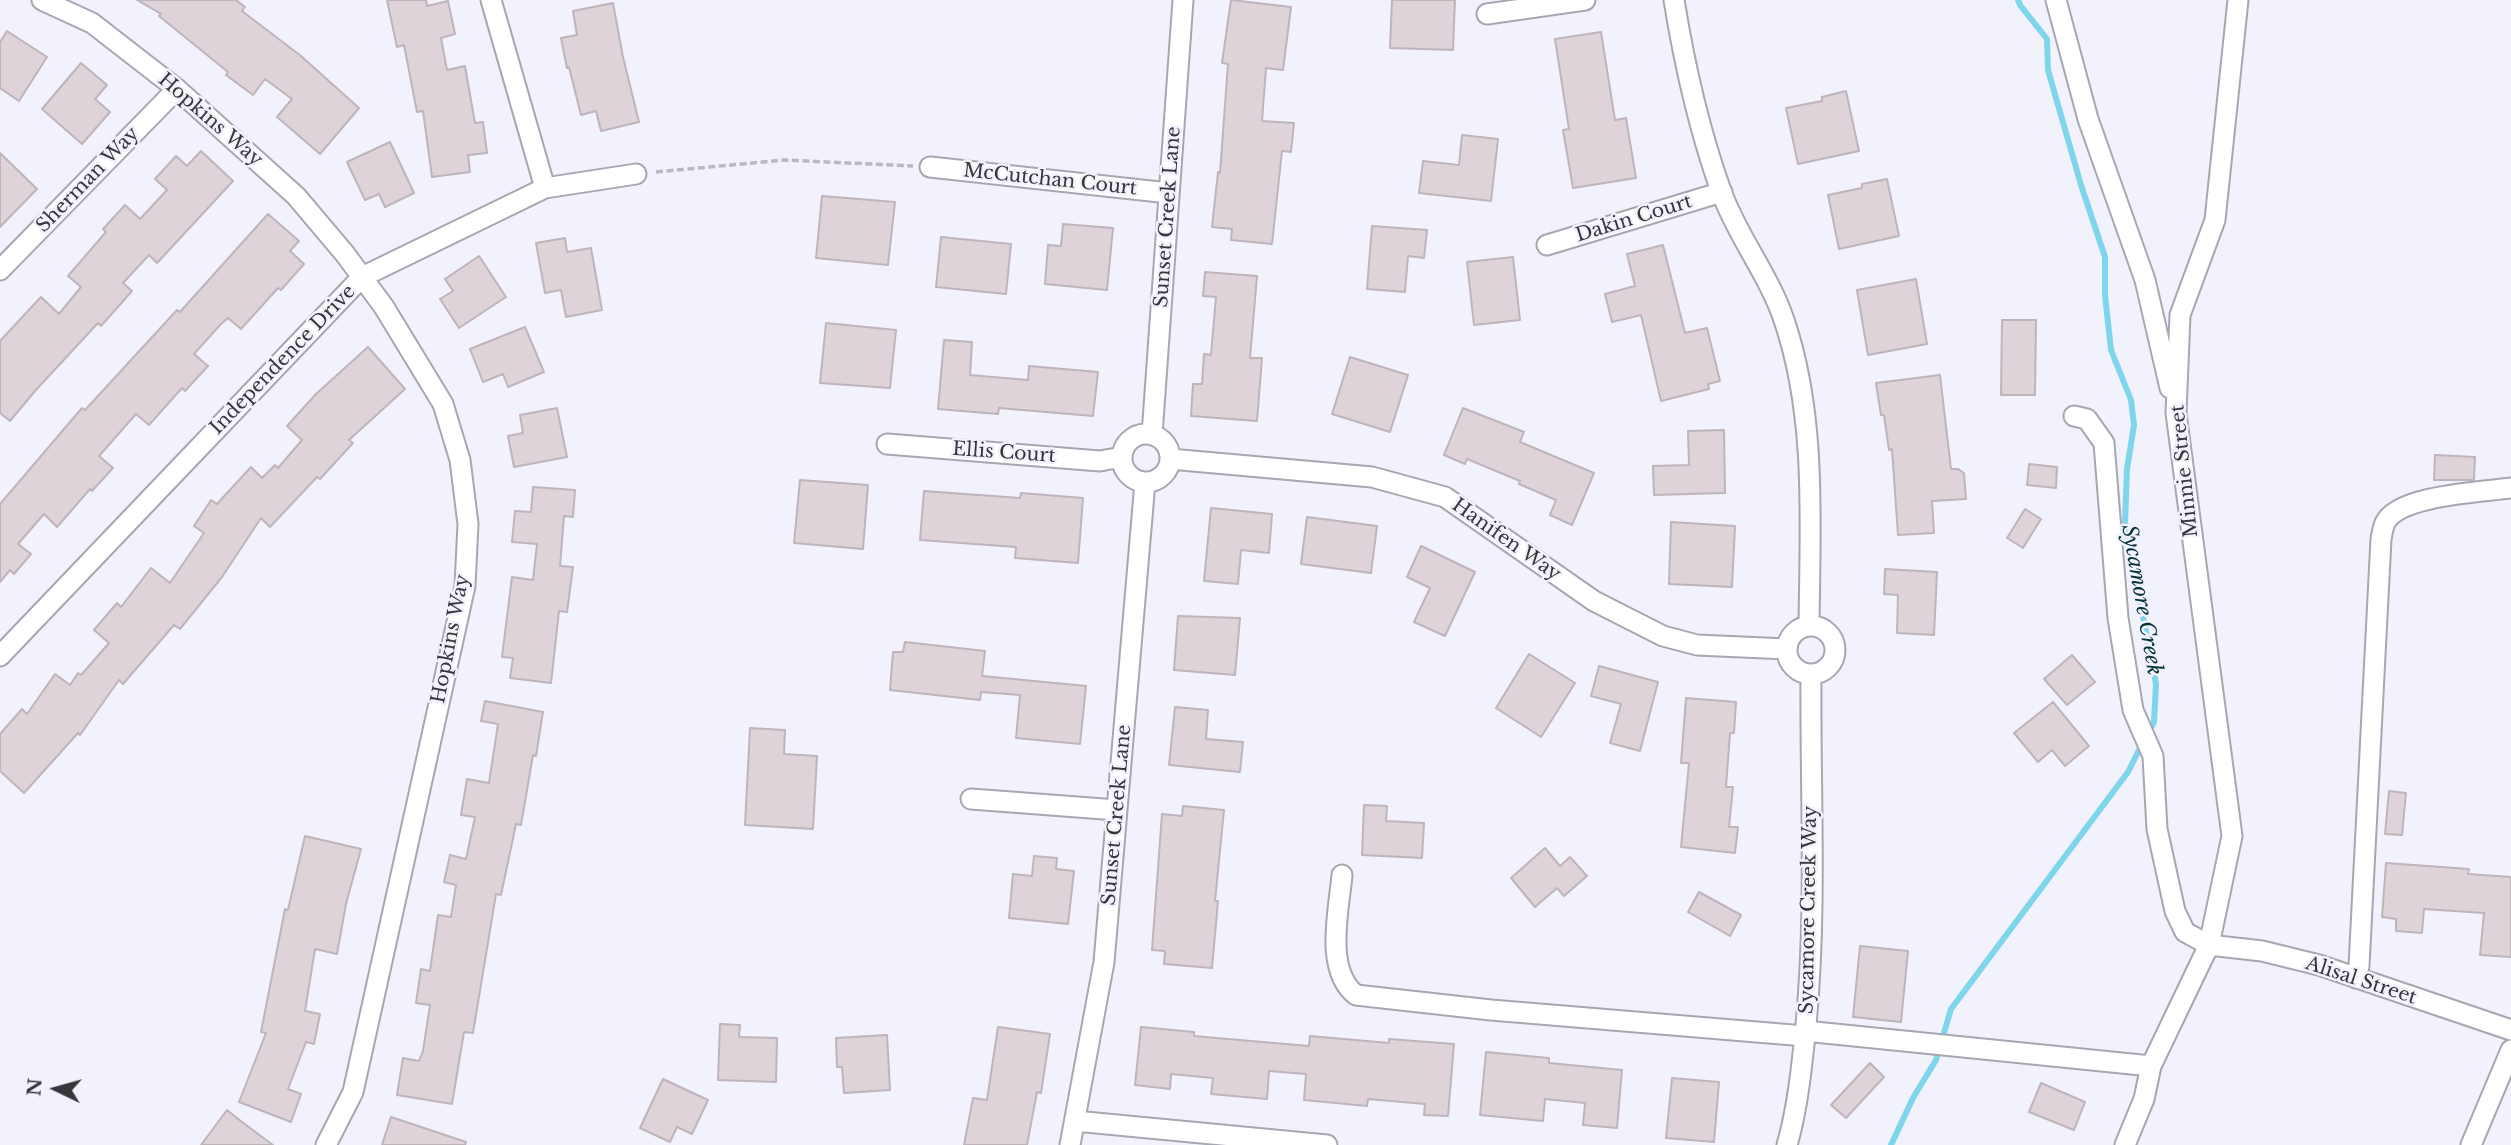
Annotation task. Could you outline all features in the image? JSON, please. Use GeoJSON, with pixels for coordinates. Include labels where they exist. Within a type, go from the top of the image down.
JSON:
{"type":"FeatureCollection","features":[{"type":"Feature","properties":{"kind":"street","name":"Hopkins Way"},"geometry":{"type":"LineString","coordinates":[[42,0],[92,23],[177,89],[296,196],[345,254],[384,307],[443,404],[460,460],[468,524],[465,586],[353,1092],[326,1145]]}},
{"type":"Feature","properties":{"kind":"street"},"geometry":{"type":"LineString","coordinates":[[491,0],[545,188]]}},
{"type":"Feature","properties":{"kind":"street","name":"Sunset Creek Lane"},"geometry":{"type":"LineString","coordinates":[[1152,435],[1183,0]]}},
{"type":"Feature","properties":{"kind":"street"},"geometry":{"type":"LineString","coordinates":[[1487,14],[1585,0]]}},
{"type":"Feature","properties":{"kind":"street"},"geometry":{"type":"LineString","coordinates":[[1674,0],[1696,102],[1722,192],[1783,318],[1797,365],[1809,467],[1809,626]]}},
{"type":"Feature","properties":{"kind":"street"},"geometry":{"type":"LineString","coordinates":[[2056,0],[2088,119],[2145,280],[2176,413]]}},
{"type":"Feature","properties":{"kind":"street","name":"Minnie Street"},"geometry":{"type":"LineString","coordinates":[[2125,1145],[2144,1099],[2151,1066],[2208,944],[2232,836],[2176,413],[2180,315],[2215,220],[2238,0]]}},
{"type":"Feature","properties":{"kind":"street","name":"Sherman Way"},"geometry":{"type":"LineString","coordinates":[[0,270],[177,89]]}},
{"type":"Feature","properties":{"kind":"street","name":"McCutchan Court"},"geometry":{"type":"LineString","coordinates":[[930,167],[1169,192]]}},
{"type":"Feature","properties":{"kind":"street","name":"Independence Drive"},"geometry":{"type":"LineString","coordinates":[[0,656],[362,277],[545,188],[636,174]]}},
{"type":"Feature","properties":{"kind":"street","name":"Dakin Court"},"geometry":{"type":"LineString","coordinates":[[1547,245],[1722,192]]}},
{"type":"Feature","properties":{"kind":"street"},"geometry":{"type":"LineString","coordinates":[[2074,416],[2087,419],[2104,443],[2118,618],[2133,709],[2151,753],[2157,829],[2175,911],[2185,932],[2208,944]]}},
{"type":"Feature","properties":{"kind":"street"},"geometry":{"type":"LineString","coordinates":[[1143,434],[1152,435],[1166,444],[1170,459],[1169,468],[1159,479],[1145,482],[1135,480],[1129,476],[1123,465],[1124,447],[1130,440],[1143,434]]}},
{"type":"Feature","properties":{"kind":"street","name":"Ellis Court"},"geometry":{"type":"LineString","coordinates":[[887,444],[1100,460],[1122,457]]}},
{"type":"Feature","properties":{"kind":"street","name":"Hanifen Way"},"geometry":{"type":"LineString","coordinates":[[1170,459],[1372,477],[1445,498],[1594,601],[1663,636],[1697,645],[1787,649]]}},
{"type":"Feature","properties":{"kind":"street","name":"Sunset Creek Lane"},"geometry":{"type":"LineString","coordinates":[[1070,1145],[1104,962],[1145,482]]}},
{"type":"Feature","properties":{"kind":"street"},"geometry":{"type":"LineString","coordinates":[[2356,978],[2359,966],[2381,551],[2385,521],[2401,508],[2423,499],[2511,488]]}},
{"type":"Feature","properties":{"kind":"street"},"geometry":{"type":"LineString","coordinates":[[1809,626],[1826,631],[1831,636],[1835,650],[1831,665],[1824,671],[1811,674],[1800,672],[1794,667],[1787,649],[1795,632],[1809,626]]}},
{"type":"Feature","properties":{"kind":"street","name":"Sycamore Creek Way"},"geometry":{"type":"LineString","coordinates":[[1787,1145],[1802,1064],[1810,986],[1811,674]]}},
{"type":"Feature","properties":{"kind":"street"},"geometry":{"type":"LineString","coordinates":[[971,799],[1117,810]]}},
{"type":"Feature","properties":{"kind":"street"},"geometry":{"type":"LineString","coordinates":[[1342,875],[1337,954],[1346,987],[1356,995],[1491,1010],[1954,1046],[2151,1066]]}},
{"type":"Feature","properties":{"kind":"street","name":"Alisal Street"},"geometry":{"type":"LineString","coordinates":[[2208,944],[2262,951],[2319,965],[2511,1030]]}},
{"type":"Feature","properties":{"kind":"street"},"geometry":{"type":"LineString","coordinates":[[2471,1145],[2511,1050]]}},
{"type":"Feature","properties":{"kind":"street"},"geometry":{"type":"LineString","coordinates":[[1075,1121],[1328,1145]]}},
{"type":"Feature","properties":{"kind":"path"},"geometry":{"type":"LineString","coordinates":[[636,174],[784,160],[930,167]]}},
{"type":"Feature","properties":{"kind":"building"},"geometry":{"type":"Polygon","coordinates":[[[137,0],[236,0],[245,7],[242,11],[301,56],[359,108],[320,154],[277,117],[292,99],[265,79],[253,95],[226,75],[228,72],[159,16],[161,14],[137,0]]]}},
{"type":"Feature","properties":{"kind":"building"},"geometry":{"type":"Polygon","coordinates":[[[387,0],[426,0],[427,6],[448,1],[455,34],[441,38],[447,70],[465,66],[475,123],[483,122],[487,153],[468,155],[470,172],[432,177],[423,111],[417,112],[404,45],[397,47],[387,0]]]}},
{"type":"Feature","properties":{"kind":"building"},"geometry":{"type":"Polygon","coordinates":[[[1231,0],[1291,7],[1283,70],[1266,68],[1262,121],[1294,123],[1291,152],[1282,151],[1272,244],[1231,240],[1232,229],[1212,227],[1218,172],[1220,173],[1228,64],[1222,63],[1231,0]]]}},
{"type":"Feature","properties":{"kind":"building"},"geometry":{"type":"Polygon","coordinates":[[[1392,0],[1455,0],[1453,50],[1390,48],[1392,0]]]}},
{"type":"Feature","properties":{"kind":"building"},"geometry":{"type":"Polygon","coordinates":[[[613,3],[639,122],[601,131],[596,111],[581,115],[561,38],[577,35],[573,11],[613,3]]]}},
{"type":"Feature","properties":{"kind":"building"},"geometry":{"type":"Polygon","coordinates":[[[7,31],[47,57],[19,101],[0,88],[0,42],[7,31]]]}},
{"type":"Feature","properties":{"kind":"building"},"geometry":{"type":"Polygon","coordinates":[[[1601,32],[1615,120],[1626,118],[1636,178],[1573,188],[1563,130],[1569,129],[1555,39],[1601,32]]]}},
{"type":"Feature","properties":{"kind":"building"},"geometry":{"type":"Polygon","coordinates":[[[81,63],[107,85],[95,99],[110,112],[82,144],[42,109],[81,63]]]}},
{"type":"Feature","properties":{"kind":"building"},"geometry":{"type":"Polygon","coordinates":[[[1846,91],[1859,151],[1798,164],[1786,108],[1822,101],[1822,97],[1846,91]]]}},
{"type":"Feature","properties":{"kind":"building"},"geometry":{"type":"Polygon","coordinates":[[[1462,135],[1498,139],[1491,201],[1419,193],[1423,161],[1459,165],[1462,135]]]}},
{"type":"Feature","properties":{"kind":"building"},"geometry":{"type":"Polygon","coordinates":[[[390,142],[414,193],[385,207],[379,194],[365,200],[347,162],[390,142]]]}},
{"type":"Feature","properties":{"kind":"building"},"geometry":{"type":"Polygon","coordinates":[[[201,151],[233,181],[157,263],[149,255],[123,283],[132,291],[101,326],[98,323],[10,421],[0,413],[0,341],[41,297],[59,314],[81,287],[68,276],[106,232],[103,229],[125,205],[140,219],[167,190],[155,179],[176,156],[187,166],[201,151]]]}},
{"type":"Feature","properties":{"kind":"building"},"geometry":{"type":"Polygon","coordinates":[[[0,153],[37,189],[0,227],[0,153]]]}},
{"type":"Feature","properties":{"kind":"building"},"geometry":{"type":"Polygon","coordinates":[[[1887,179],[1899,236],[1839,249],[1828,195],[1862,188],[1862,184],[1887,179]]]}},
{"type":"Feature","properties":{"kind":"building"},"geometry":{"type":"Polygon","coordinates":[[[822,196],[895,202],[888,265],[816,258],[822,196]]]}},
{"type":"Feature","properties":{"kind":"building"},"geometry":{"type":"Polygon","coordinates":[[[268,214],[299,241],[290,251],[304,264],[241,329],[228,318],[220,325],[194,354],[208,366],[185,391],[182,388],[149,425],[136,414],[99,456],[113,468],[92,491],[90,489],[57,527],[44,514],[18,544],[31,554],[14,574],[10,570],[0,582],[0,504],[82,408],[85,410],[177,310],[180,312],[268,214]]]}},
{"type":"Feature","properties":{"kind":"building"},"geometry":{"type":"Polygon","coordinates":[[[1063,224],[1113,228],[1107,290],[1045,284],[1048,245],[1061,246],[1063,224]]]}},
{"type":"Feature","properties":{"kind":"building"},"geometry":{"type":"Polygon","coordinates":[[[1372,226],[1427,230],[1424,258],[1408,256],[1405,292],[1367,289],[1372,226]]]}},
{"type":"Feature","properties":{"kind":"building"},"geometry":{"type":"Polygon","coordinates":[[[941,237],[1011,244],[1006,294],[936,287],[941,237]]]}},
{"type":"Feature","properties":{"kind":"building"},"geometry":{"type":"Polygon","coordinates":[[[565,238],[567,252],[591,248],[602,310],[566,317],[561,290],[545,293],[536,243],[565,238]]]}},
{"type":"Feature","properties":{"kind":"building"},"geometry":{"type":"Polygon","coordinates":[[[1663,245],[1685,333],[1707,328],[1720,381],[1708,384],[1709,389],[1661,401],[1641,315],[1612,322],[1605,294],[1635,286],[1627,254],[1663,245]]]}},
{"type":"Feature","properties":{"kind":"building"},"geometry":{"type":"Polygon","coordinates":[[[479,256],[506,297],[459,328],[440,299],[453,291],[445,279],[479,256]]]}},
{"type":"Feature","properties":{"kind":"building"},"geometry":{"type":"Polygon","coordinates":[[[1513,257],[1520,320],[1474,325],[1467,262],[1513,257]]]}},
{"type":"Feature","properties":{"kind":"building"},"geometry":{"type":"Polygon","coordinates":[[[1205,272],[1257,276],[1250,358],[1262,358],[1257,421],[1191,416],[1193,384],[1202,384],[1204,354],[1211,355],[1216,297],[1203,296],[1205,272]]]}},
{"type":"Feature","properties":{"kind":"building"},"geometry":{"type":"Polygon","coordinates":[[[1916,279],[1927,344],[1868,355],[1857,290],[1916,279]]]}},
{"type":"Feature","properties":{"kind":"building"},"geometry":{"type":"Polygon","coordinates":[[[2002,320],[2036,320],[2035,395],[2001,395],[2002,320]]]}},
{"type":"Feature","properties":{"kind":"building"},"geometry":{"type":"Polygon","coordinates":[[[826,323],[896,330],[890,388],[820,383],[826,323]]]}},
{"type":"Feature","properties":{"kind":"building"},"geometry":{"type":"Polygon","coordinates":[[[525,327],[544,372],[508,387],[503,374],[483,382],[470,349],[525,327]]]}},
{"type":"Feature","properties":{"kind":"building"},"geometry":{"type":"Polygon","coordinates":[[[944,340],[972,342],[970,375],[1028,380],[1029,366],[1098,372],[1093,416],[999,408],[998,414],[938,409],[944,340]]]}},
{"type":"Feature","properties":{"kind":"building"},"geometry":{"type":"Polygon","coordinates":[[[368,347],[405,389],[349,440],[353,443],[270,527],[261,518],[222,577],[180,629],[174,625],[123,684],[119,680],[80,735],[78,733],[24,793],[0,771],[0,734],[22,709],[27,714],[55,674],[70,685],[78,673],[81,675],[109,643],[94,630],[117,603],[121,607],[151,568],[170,583],[204,533],[194,526],[211,500],[217,504],[251,467],[262,478],[275,465],[278,468],[302,440],[287,426],[316,394],[368,347]]]}},
{"type":"Feature","properties":{"kind":"building"},"geometry":{"type":"Polygon","coordinates":[[[1350,357],[1408,375],[1390,432],[1332,414],[1350,357]]]}},
{"type":"Feature","properties":{"kind":"building"},"geometry":{"type":"Polygon","coordinates":[[[1940,375],[1951,469],[1964,473],[1966,499],[1932,501],[1934,533],[1898,535],[1892,449],[1889,450],[1876,383],[1940,375]]]}},
{"type":"Feature","properties":{"kind":"building"},"geometry":{"type":"Polygon","coordinates":[[[557,408],[567,457],[514,467],[508,436],[523,433],[520,415],[557,408]]]}},
{"type":"Feature","properties":{"kind":"building"},"geometry":{"type":"Polygon","coordinates":[[[1463,408],[1524,432],[1520,442],[1594,473],[1572,525],[1550,515],[1556,500],[1519,484],[1520,481],[1467,459],[1465,464],[1444,455],[1463,408]]]}},
{"type":"Feature","properties":{"kind":"building"},"geometry":{"type":"Polygon","coordinates":[[[1724,430],[1725,493],[1654,495],[1653,466],[1689,465],[1688,431],[1724,430]]]}},
{"type":"Feature","properties":{"kind":"building"},"geometry":{"type":"Polygon","coordinates":[[[2435,455],[2475,457],[2474,480],[2434,480],[2435,455]]]}},
{"type":"Feature","properties":{"kind":"building"},"geometry":{"type":"Polygon","coordinates":[[[2029,464],[2057,467],[2056,488],[2027,485],[2029,464]]]}},
{"type":"Feature","properties":{"kind":"building"},"geometry":{"type":"Polygon","coordinates":[[[800,480],[868,485],[863,549],[794,543],[800,480]]]}},
{"type":"Feature","properties":{"kind":"building"},"geometry":{"type":"Polygon","coordinates":[[[533,487],[575,490],[573,517],[564,516],[560,566],[573,567],[567,612],[559,611],[551,683],[510,678],[513,658],[502,657],[512,577],[533,580],[537,544],[512,542],[515,511],[531,512],[533,487]]]}},
{"type":"Feature","properties":{"kind":"building"},"geometry":{"type":"Polygon","coordinates":[[[924,491],[1020,498],[1021,493],[1083,498],[1078,563],[1015,558],[1016,547],[920,540],[924,491]]]}},
{"type":"Feature","properties":{"kind":"building"},"geometry":{"type":"Polygon","coordinates":[[[1211,508],[1272,514],[1269,553],[1241,550],[1238,584],[1204,581],[1211,508]]]}},
{"type":"Feature","properties":{"kind":"building"},"geometry":{"type":"Polygon","coordinates":[[[2025,509],[2041,519],[2023,548],[2007,538],[2025,509]]]}},
{"type":"Feature","properties":{"kind":"building"},"geometry":{"type":"Polygon","coordinates":[[[1307,517],[1377,526],[1371,573],[1301,564],[1307,517]]]}},
{"type":"Feature","properties":{"kind":"building"},"geometry":{"type":"Polygon","coordinates":[[[1671,522],[1735,526],[1732,587],[1669,584],[1671,522]]]}},
{"type":"Feature","properties":{"kind":"building"},"geometry":{"type":"Polygon","coordinates":[[[1421,546],[1475,572],[1445,636],[1414,622],[1430,588],[1407,577],[1421,546]]]}},
{"type":"Feature","properties":{"kind":"building"},"geometry":{"type":"Polygon","coordinates":[[[1885,569],[1937,572],[1934,635],[1897,633],[1898,595],[1884,594],[1885,569]]]}},
{"type":"Feature","properties":{"kind":"building"},"geometry":{"type":"Polygon","coordinates":[[[1178,616],[1240,618],[1235,675],[1174,670],[1178,616]]]}},
{"type":"Feature","properties":{"kind":"building"},"geometry":{"type":"Polygon","coordinates":[[[905,642],[985,651],[982,676],[1086,686],[1080,744],[1016,738],[1020,695],[981,692],[980,700],[890,690],[893,652],[903,652],[905,642]]]}},
{"type":"Feature","properties":{"kind":"building"},"geometry":{"type":"Polygon","coordinates":[[[1529,654],[1575,683],[1541,737],[1496,708],[1529,654]]]}},
{"type":"Feature","properties":{"kind":"building"},"geometry":{"type":"Polygon","coordinates":[[[2072,655],[2095,682],[2067,705],[2044,679],[2072,655]]]}},
{"type":"Feature","properties":{"kind":"building"},"geometry":{"type":"Polygon","coordinates":[[[1599,666],[1658,682],[1640,751],[1610,743],[1621,704],[1591,696],[1599,666]]]}},
{"type":"Feature","properties":{"kind":"building"},"geometry":{"type":"Polygon","coordinates":[[[1686,698],[1736,702],[1734,733],[1730,733],[1726,787],[1733,787],[1729,827],[1738,827],[1735,853],[1681,847],[1689,763],[1681,763],[1686,698]]]}},
{"type":"Feature","properties":{"kind":"building"},"geometry":{"type":"Polygon","coordinates":[[[485,701],[543,712],[521,825],[516,824],[501,895],[496,894],[473,1033],[464,1032],[452,1104],[397,1095],[403,1058],[419,1061],[423,1051],[430,1005],[416,1003],[421,969],[430,971],[438,915],[451,917],[456,885],[444,882],[450,855],[466,859],[475,817],[461,815],[467,779],[489,783],[498,724],[481,721],[485,701]]]}},
{"type":"Feature","properties":{"kind":"building"},"geometry":{"type":"Polygon","coordinates":[[[2053,702],[2089,746],[2065,766],[2052,750],[2038,762],[2014,733],[2053,702]]]}},
{"type":"Feature","properties":{"kind":"building"},"geometry":{"type":"Polygon","coordinates":[[[1175,707],[1208,710],[1206,739],[1243,742],[1240,772],[1169,765],[1175,707]]]}},
{"type":"Feature","properties":{"kind":"building"},"geometry":{"type":"Polygon","coordinates":[[[750,728],[785,730],[784,754],[817,756],[813,829],[745,825],[750,728]]]}},
{"type":"Feature","properties":{"kind":"building"},"geometry":{"type":"Polygon","coordinates":[[[2389,791],[2406,793],[2402,835],[2385,834],[2389,791]]]}},
{"type":"Feature","properties":{"kind":"building"},"geometry":{"type":"Polygon","coordinates":[[[1364,805],[1387,806],[1386,821],[1424,823],[1422,858],[1362,855],[1364,805]]]}},
{"type":"Feature","properties":{"kind":"building"},"geometry":{"type":"Polygon","coordinates":[[[1183,806],[1224,810],[1212,968],[1164,964],[1165,951],[1152,950],[1162,814],[1182,816],[1183,806]]]}},
{"type":"Feature","properties":{"kind":"building"},"geometry":{"type":"Polygon","coordinates":[[[305,836],[361,849],[346,904],[337,954],[315,949],[305,1011],[320,1014],[314,1044],[306,1042],[288,1089],[301,1094],[291,1122],[239,1102],[266,1033],[261,1032],[285,909],[288,910],[305,836]]]}},
{"type":"Feature","properties":{"kind":"building"},"geometry":{"type":"Polygon","coordinates":[[[1545,848],[1560,866],[1570,857],[1587,876],[1564,896],[1557,888],[1535,907],[1511,878],[1545,848]]]}},
{"type":"Feature","properties":{"kind":"building"},"geometry":{"type":"Polygon","coordinates":[[[1034,856],[1057,858],[1056,869],[1074,871],[1068,924],[1009,918],[1013,874],[1032,876],[1034,856]]]}},
{"type":"Feature","properties":{"kind":"building"},"geometry":{"type":"Polygon","coordinates":[[[2386,863],[2469,869],[2468,874],[2511,877],[2511,957],[2480,955],[2484,913],[2424,909],[2422,933],[2396,931],[2396,919],[2382,917],[2386,863]]]}},
{"type":"Feature","properties":{"kind":"building"},"geometry":{"type":"Polygon","coordinates":[[[1699,892],[1741,915],[1730,936],[1688,912],[1699,892]]]}},
{"type":"Feature","properties":{"kind":"building"},"geometry":{"type":"Polygon","coordinates":[[[1860,946],[1908,951],[1901,1022],[1853,1017],[1860,946]]]}},
{"type":"Feature","properties":{"kind":"building"},"geometry":{"type":"Polygon","coordinates":[[[720,1024],[740,1025],[739,1037],[777,1038],[776,1082],[718,1080],[720,1024]]]}},
{"type":"Feature","properties":{"kind":"building"},"geometry":{"type":"Polygon","coordinates":[[[998,1027],[1050,1034],[1041,1093],[1037,1092],[1027,1145],[964,1145],[973,1098],[987,1100],[998,1027]]]}},
{"type":"Feature","properties":{"kind":"building"},"geometry":{"type":"Polygon","coordinates":[[[1141,1027],[1194,1032],[1194,1036],[1309,1046],[1310,1036],[1389,1043],[1389,1039],[1454,1044],[1448,1116],[1424,1115],[1425,1104],[1368,1099],[1367,1106],[1304,1100],[1306,1074],[1269,1071],[1267,1099],[1211,1094],[1213,1078],[1171,1074],[1170,1089],[1135,1085],[1141,1027]]]}},
{"type":"Feature","properties":{"kind":"building"},"geometry":{"type":"Polygon","coordinates":[[[887,1035],[890,1090],[844,1093],[842,1067],[837,1067],[836,1038],[887,1035]]]}},
{"type":"Feature","properties":{"kind":"building"},"geometry":{"type":"Polygon","coordinates":[[[1486,1052],[1549,1058],[1549,1063],[1622,1070],[1617,1128],[1583,1125],[1585,1103],[1545,1099],[1543,1121],[1480,1115],[1486,1052]]]}},
{"type":"Feature","properties":{"kind":"building"},"geometry":{"type":"Polygon","coordinates":[[[1870,1063],[1884,1077],[1846,1118],[1831,1105],[1870,1063]]]}},
{"type":"Feature","properties":{"kind":"building"},"geometry":{"type":"Polygon","coordinates":[[[1672,1078],[1719,1082],[1714,1142],[1666,1138],[1672,1078]]]}},
{"type":"Feature","properties":{"kind":"building"},"geometry":{"type":"Polygon","coordinates":[[[663,1079],[708,1100],[692,1134],[677,1127],[670,1142],[640,1128],[663,1079]]]}},
{"type":"Feature","properties":{"kind":"building"},"geometry":{"type":"Polygon","coordinates":[[[2041,1083],[2085,1102],[2074,1130],[2029,1112],[2041,1083]]]}},
{"type":"Feature","properties":{"kind":"building"},"geometry":{"type":"Polygon","coordinates":[[[227,1110],[242,1122],[273,1145],[201,1145],[227,1110]]]}},
{"type":"Feature","properties":{"kind":"building"},"geometry":{"type":"Polygon","coordinates":[[[391,1117],[466,1142],[465,1145],[382,1145],[391,1117]]]}},
{"type":"Feature","properties":{"kind":"waterway","name":"Sycamore Creek"},"geometry":{"type":"LineString","coordinates":[[2018,0],[2047,39],[2048,70],[2105,257],[2105,295],[2111,350],[2131,400],[2134,425],[2127,469],[2125,523],[2156,684],[2154,722],[2148,733]]}},
{"type":"Feature","properties":{"kind":"waterway","name":"Sycamore Creek"},"geometry":{"type":"LineString","coordinates":[[1891,1145],[1913,1098],[1936,1060],[1951,1009],[2128,772],[2143,742]]}}]}
